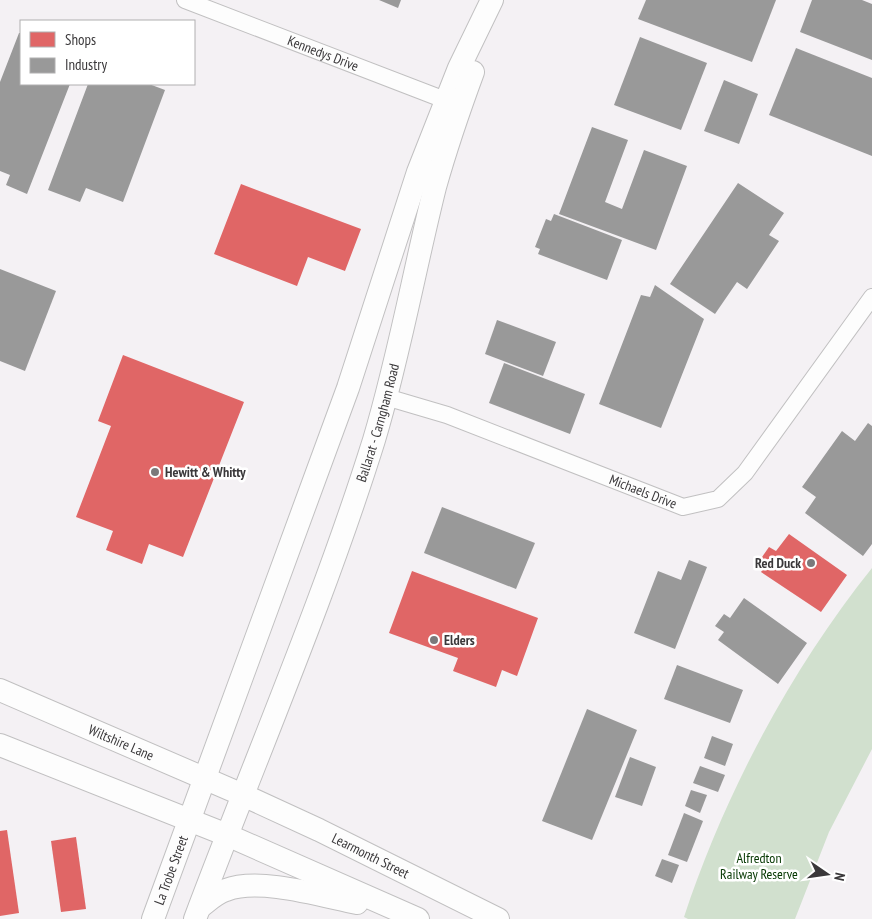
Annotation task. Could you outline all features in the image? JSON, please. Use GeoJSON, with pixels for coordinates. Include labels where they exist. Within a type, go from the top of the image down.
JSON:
{"type":"FeatureCollection","features":[{"type":"Feature","properties":{"kind":"main road","name":"Ballarat - Carngham Road"},"geometry":{"type":"LineString","coordinates":[[227,835],[277,712],[358,487],[386,397],[453,103],[492,0]]}},
{"type":"Feature","properties":{"kind":"main road","name":"Ballarat - Carngham Road"},"geometry":{"type":"LineString","coordinates":[[190,821],[348,388],[412,190],[498,0]]}},
{"type":"Feature","properties":{"kind":"main road"},"geometry":{"type":"LineString","coordinates":[[348,388],[386,397]]}},
{"type":"Feature","properties":{"kind":"main road","name":"Wiltshire Lane"},"geometry":{"type":"LineString","coordinates":[[0,690],[243,795]]}},
{"type":"Feature","properties":{"kind":"main road"},"geometry":{"type":"LineString","coordinates":[[0,745],[227,835],[418,919]]}},
{"type":"Feature","properties":{"kind":"main road","name":"Learmonth Street"},"geometry":{"type":"LineString","coordinates":[[243,795],[328,834],[498,919]]}},
{"type":"Feature","properties":{"kind":"main road","name":"La Trobe Street"},"geometry":{"type":"LineString","coordinates":[[153,919],[190,821]]}},
{"type":"Feature","properties":{"kind":"main road"},"geometry":{"type":"LineString","coordinates":[[198,913],[227,835]]}},
{"type":"Feature","properties":{"kind":"main road"},"geometry":{"type":"LineString","coordinates":[[198,913],[221,892],[235,887],[246,886],[278,888],[398,910]]}},
{"type":"Feature","properties":{"kind":"street","name":"Kennedys Drive"},"geometry":{"type":"LineString","coordinates":[[185,0],[453,103]]}},
{"type":"Feature","properties":{"kind":"street","name":"Michaels Drive"},"geometry":{"type":"LineString","coordinates":[[386,397],[447,415],[683,507],[718,499],[745,473],[872,297]]}},
{"type":"Feature","properties":{"kind":"green space","name":"Alfredton Railway Reserve"},"geometry":{"type":"Polygon","coordinates":[[[872,568],[872,749],[829,832],[795,919],[688,919],[684,917],[719,825],[763,735],[787,691],[814,648],[872,568]]]}},
{"type":"Feature","properties":{"kind":"building: Shops"},"geometry":{"type":"Polygon","coordinates":[[[241,184],[361,229],[345,271],[308,257],[297,286],[214,254],[241,184]]]}},
{"type":"Feature","properties":{"kind":"building: Shops","name":"Hewitt & Whitty"},"geometry":{"type":"Polygon","coordinates":[[[123,355],[244,402],[183,557],[149,544],[142,564],[106,550],[113,531],[76,517],[111,426],[98,421],[123,355]]]}},
{"type":"Feature","properties":{"kind":"building: Shops"},"geometry":{"type":"Polygon","coordinates":[[[789,534],[847,575],[821,612],[761,572],[766,565],[760,560],[769,547],[776,551],[789,534]]]}},
{"type":"Feature","properties":{"kind":"building: Shops"},"geometry":{"type":"Polygon","coordinates":[[[412,571],[538,618],[517,676],[502,670],[496,687],[453,671],[458,658],[389,633],[412,571]]]}},
{"type":"Feature","properties":{"kind":"building: Shops"},"geometry":{"type":"Polygon","coordinates":[[[7,830],[19,913],[0,916],[0,831],[7,830]]]}},
{"type":"Feature","properties":{"kind":"building: Shops"},"geometry":{"type":"Polygon","coordinates":[[[76,837],[86,909],[61,912],[51,841],[76,837]]]}},
{"type":"Feature","properties":{"kind":"building: Industry"},"geometry":{"type":"Polygon","coordinates":[[[379,0],[401,0],[398,8],[379,0]]]}},
{"type":"Feature","properties":{"kind":"building: Industry"},"geometry":{"type":"Polygon","coordinates":[[[646,0],[776,0],[752,62],[638,19],[646,0]]]}},
{"type":"Feature","properties":{"kind":"building: Industry"},"geometry":{"type":"Polygon","coordinates":[[[812,0],[862,0],[872,4],[872,60],[800,32],[812,0]]]}},
{"type":"Feature","properties":{"kind":"building: Industry"},"geometry":{"type":"Polygon","coordinates":[[[20,33],[20,85],[70,85],[27,194],[6,185],[10,175],[0,171],[0,82],[20,33]]]}},
{"type":"Feature","properties":{"kind":"building: Industry"},"geometry":{"type":"Polygon","coordinates":[[[640,37],[707,63],[681,130],[614,105],[640,37]]]}},
{"type":"Feature","properties":{"kind":"building: Industry"},"geometry":{"type":"Polygon","coordinates":[[[796,48],[872,78],[872,156],[769,115],[796,48]]]}},
{"type":"Feature","properties":{"kind":"building: Industry"},"geometry":{"type":"Polygon","coordinates":[[[724,80],[758,94],[739,144],[704,131],[724,80]]]}},
{"type":"Feature","properties":{"kind":"building: Industry"},"geometry":{"type":"Polygon","coordinates":[[[88,85],[152,85],[165,90],[123,202],[86,188],[80,202],[48,190],[88,85]]]}},
{"type":"Feature","properties":{"kind":"building: Industry"},"geometry":{"type":"Polygon","coordinates":[[[592,127],[628,140],[605,202],[622,209],[644,150],[687,166],[656,250],[559,214],[592,127]]]}},
{"type":"Feature","properties":{"kind":"building: Industry"},"geometry":{"type":"Polygon","coordinates":[[[738,183],[784,213],[769,235],[779,241],[747,289],[737,282],[715,314],[670,284],[738,183]]]}},
{"type":"Feature","properties":{"kind":"building: Industry"},"geometry":{"type":"Polygon","coordinates":[[[554,214],[622,240],[607,280],[538,254],[540,249],[535,247],[546,219],[551,221],[554,214]]]}},
{"type":"Feature","properties":{"kind":"building: Industry"},"geometry":{"type":"Polygon","coordinates":[[[0,269],[56,291],[25,371],[0,361],[0,269]]]}},
{"type":"Feature","properties":{"kind":"building: Industry"},"geometry":{"type":"Polygon","coordinates":[[[655,285],[704,319],[661,428],[599,404],[641,295],[650,297],[655,285]]]}},
{"type":"Feature","properties":{"kind":"building: Industry"},"geometry":{"type":"Polygon","coordinates":[[[497,320],[556,342],[543,376],[485,354],[497,320]]]}},
{"type":"Feature","properties":{"kind":"building: Industry"},"geometry":{"type":"Polygon","coordinates":[[[504,363],[585,394],[570,434],[489,403],[504,363]]]}},
{"type":"Feature","properties":{"kind":"building: Industry"},"geometry":{"type":"Polygon","coordinates":[[[868,423],[872,426],[872,544],[863,556],[805,513],[816,497],[802,487],[842,431],[855,441],[868,423]]]}},
{"type":"Feature","properties":{"kind":"building: Industry"},"geometry":{"type":"Polygon","coordinates":[[[442,507],[535,543],[516,589],[424,553],[442,507]]]}},
{"type":"Feature","properties":{"kind":"building: Industry"},"geometry":{"type":"Polygon","coordinates":[[[689,560],[707,567],[675,649],[634,633],[658,571],[681,580],[689,560]]]}},
{"type":"Feature","properties":{"kind":"building: Industry"},"geometry":{"type":"Polygon","coordinates":[[[744,598],[807,643],[778,684],[718,640],[724,632],[715,626],[724,614],[730,618],[744,598]]]}},
{"type":"Feature","properties":{"kind":"building: Industry"},"geometry":{"type":"Polygon","coordinates":[[[677,665],[743,690],[730,723],[664,699],[677,665]]]}},
{"type":"Feature","properties":{"kind":"building: Industry"},"geometry":{"type":"Polygon","coordinates":[[[587,709],[637,730],[592,840],[542,821],[587,709]]]}},
{"type":"Feature","properties":{"kind":"building: Industry"},"geometry":{"type":"Polygon","coordinates":[[[712,736],[733,744],[725,766],[704,758],[712,736]]]}},
{"type":"Feature","properties":{"kind":"building: Industry"},"geometry":{"type":"Polygon","coordinates":[[[630,757],[656,767],[642,806],[615,797],[630,757]]]}},
{"type":"Feature","properties":{"kind":"building: Industry"},"geometry":{"type":"Polygon","coordinates":[[[700,766],[725,775],[718,792],[693,783],[700,766]]]}},
{"type":"Feature","properties":{"kind":"building: Industry"},"geometry":{"type":"Polygon","coordinates":[[[691,790],[707,795],[700,813],[685,806],[691,790]]]}},
{"type":"Feature","properties":{"kind":"building: Industry"},"geometry":{"type":"Polygon","coordinates":[[[684,813],[703,821],[687,862],[668,855],[684,813]]]}},
{"type":"Feature","properties":{"kind":"building: Industry"},"geometry":{"type":"Polygon","coordinates":[[[662,859],[679,865],[672,883],[655,876],[662,859]]]}},
{"type":"Feature","properties":{"kind":"place","name":"Hewitt & Whitty"},"geometry":{"type":"Point","coordinates":[155,472]}},
{"type":"Feature","properties":{"kind":"place","name":"Red Duck"},"geometry":{"type":"Point","coordinates":[811,563]}},
{"type":"Feature","properties":{"kind":"place","name":"Elders"},"geometry":{"type":"Point","coordinates":[434,640]}}]}
